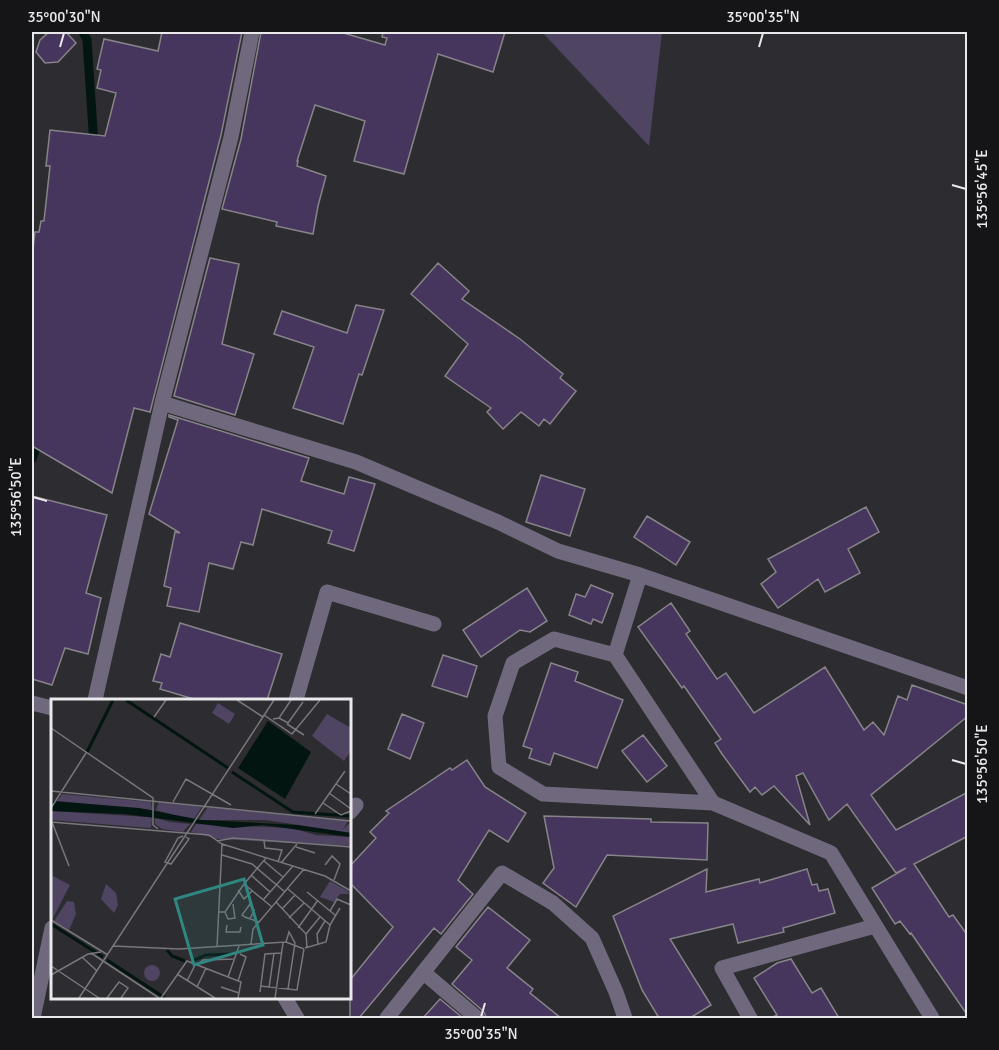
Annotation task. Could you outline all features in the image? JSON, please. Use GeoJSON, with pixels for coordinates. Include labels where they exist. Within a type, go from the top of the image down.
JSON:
{"type":"FeatureCollection","features":[{"type":"Feature","properties":{"kind":"street"},"geometry":{"type":"LineString","coordinates":[[95,699],[162,403],[231,137],[252,32]]}},
{"type":"Feature","properties":{"kind":"street"},"geometry":{"type":"LineString","coordinates":[[162,403],[356,462],[558,550],[640,575],[968,688]]}},
{"type":"Feature","properties":{"kind":"street"},"geometry":{"type":"LineString","coordinates":[[615,655],[640,575]]}},
{"type":"Feature","properties":{"kind":"street"},"geometry":{"type":"LineString","coordinates":[[296,699],[327,592],[434,624]]}},
{"type":"Feature","properties":{"kind":"street"},"geometry":{"type":"LineString","coordinates":[[713,803],[615,655],[554,639],[513,663],[495,716],[499,767],[543,794],[713,803],[831,853],[932,1018]]}},
{"type":"Feature","properties":{"kind":"street"},"geometry":{"type":"LineString","coordinates":[[32,703],[51,708]]}},
{"type":"Feature","properties":{"kind":"street"},"geometry":{"type":"LineString","coordinates":[[387,1018],[502,873],[553,903],[592,938],[625,1018]]}},
{"type":"Feature","properties":{"kind":"street"},"geometry":{"type":"LineString","coordinates":[[750,1018],[722,968],[875,926]]}},
{"type":"Feature","properties":{"kind":"street"},"geometry":{"type":"LineString","coordinates":[[33,1018],[51,933]]}},
{"type":"Feature","properties":{"kind":"street"},"geometry":{"type":"LineString","coordinates":[[423,972],[477,1018]]}},
{"type":"Feature","properties":{"kind":"street"},"geometry":{"type":"LineString","coordinates":[[286,999],[297,1018]]}},
{"type":"Feature","properties":{"kind":"shaded area"},"geometry":{"type":"Polygon","coordinates":[[[542,32],[662,32],[649,146],[542,32]]]}},
{"type":"Feature","properties":{"kind":"building"},"geometry":{"type":"Polygon","coordinates":[[[49,32],[66,32],[76,43],[58,62],[45,63],[36,52],[40,40],[49,32]]]}},
{"type":"Feature","properties":{"kind":"building"},"geometry":{"type":"Polygon","coordinates":[[[162,32],[242,32],[221,135],[150,412],[134,408],[112,493],[32,446],[32,257],[35,232],[39,232],[41,221],[44,221],[50,166],[46,166],[50,130],[105,136],[116,93],[97,88],[101,70],[97,69],[104,39],[158,51],[162,32]]]}},
{"type":"Feature","properties":{"kind":"building"},"geometry":{"type":"Polygon","coordinates":[[[261,32],[340,32],[385,45],[387,38],[382,37],[383,32],[505,32],[493,72],[438,54],[404,174],[354,161],[365,121],[315,105],[297,161],[297,166],[326,176],[313,234],[276,226],[277,222],[222,209],[241,139],[261,32]]]}},
{"type":"Feature","properties":{"kind":"building"},"geometry":{"type":"Polygon","coordinates":[[[210,258],[239,264],[222,344],[254,354],[235,415],[174,396],[210,258]]]}},
{"type":"Feature","properties":{"kind":"building"},"geometry":{"type":"Polygon","coordinates":[[[438,263],[469,291],[462,299],[520,339],[563,374],[560,378],[576,391],[550,424],[544,419],[539,426],[521,412],[503,429],[487,412],[491,408],[445,376],[468,344],[411,294],[438,263]]]}},
{"type":"Feature","properties":{"kind":"building"},"geometry":{"type":"Polygon","coordinates":[[[356,305],[384,310],[362,375],[359,374],[343,424],[293,408],[314,347],[274,334],[282,311],[347,333],[356,305]]]}},
{"type":"Feature","properties":{"kind":"building"},"geometry":{"type":"Polygon","coordinates":[[[169,415],[309,458],[301,481],[344,494],[349,477],[375,484],[354,551],[328,543],[332,531],[262,509],[253,545],[241,542],[233,569],[209,563],[199,612],[167,606],[171,588],[164,586],[175,532],[180,533],[149,514],[178,420],[169,415]]]}},
{"type":"Feature","properties":{"kind":"building"},"geometry":{"type":"Polygon","coordinates":[[[541,475],[585,489],[570,536],[526,522],[541,475]]]}},
{"type":"Feature","properties":{"kind":"building"},"geometry":{"type":"Polygon","coordinates":[[[32,496],[107,515],[86,593],[101,598],[88,654],[65,648],[52,685],[32,679],[32,496]]]}},
{"type":"Feature","properties":{"kind":"building"},"geometry":{"type":"Polygon","coordinates":[[[866,507],[879,532],[848,549],[860,573],[825,592],[818,579],[778,608],[761,584],[776,572],[768,559],[866,507]]]}},
{"type":"Feature","properties":{"kind":"building"},"geometry":{"type":"Polygon","coordinates":[[[647,516],[690,542],[676,565],[634,537],[647,516]]]}},
{"type":"Feature","properties":{"kind":"building"},"geometry":{"type":"Polygon","coordinates":[[[591,585],[613,594],[602,623],[593,619],[591,624],[569,615],[576,594],[585,597],[591,585]]]}},
{"type":"Feature","properties":{"kind":"building"},"geometry":{"type":"Polygon","coordinates":[[[527,588],[547,621],[530,632],[520,630],[481,657],[463,630],[527,588]]]}},
{"type":"Feature","properties":{"kind":"building"},"geometry":{"type":"Polygon","coordinates":[[[671,603],[690,631],[686,634],[717,679],[726,673],[754,713],[825,667],[864,730],[873,722],[884,735],[898,696],[907,700],[912,685],[968,705],[968,716],[871,795],[896,830],[968,792],[968,836],[914,864],[949,917],[953,915],[968,936],[968,1016],[911,933],[900,921],[895,924],[872,888],[906,868],[896,873],[847,804],[829,820],[803,773],[796,776],[810,825],[774,786],[762,795],[755,787],[750,792],[722,754],[715,743],[721,739],[684,686],[682,688],[638,627],[671,603]]]}},
{"type":"Feature","properties":{"kind":"building"},"geometry":{"type":"Polygon","coordinates":[[[180,623],[282,654],[267,699],[194,699],[160,689],[162,683],[153,681],[161,654],[170,657],[180,623]]]}},
{"type":"Feature","properties":{"kind":"building"},"geometry":{"type":"Polygon","coordinates":[[[443,655],[477,666],[467,697],[432,686],[443,655]]]}},
{"type":"Feature","properties":{"kind":"building"},"geometry":{"type":"Polygon","coordinates":[[[551,663],[578,672],[575,681],[623,700],[597,768],[554,753],[550,765],[529,758],[532,749],[523,746],[551,663]]]}},
{"type":"Feature","properties":{"kind":"building"},"geometry":{"type":"Polygon","coordinates":[[[402,714],[424,723],[410,759],[388,749],[402,714]]]}},
{"type":"Feature","properties":{"kind":"building"},"geometry":{"type":"Polygon","coordinates":[[[643,735],[667,766],[647,782],[622,751],[643,735]]]}},
{"type":"Feature","properties":{"kind":"building"},"geometry":{"type":"Polygon","coordinates":[[[467,760],[485,787],[526,813],[508,842],[489,830],[458,880],[473,894],[441,934],[434,928],[359,1018],[350,1018],[351,979],[393,927],[351,884],[351,865],[376,838],[370,832],[389,813],[386,811],[450,768],[452,770],[467,760]]]}},
{"type":"Feature","properties":{"kind":"building"},"geometry":{"type":"Polygon","coordinates":[[[544,816],[708,823],[707,860],[607,855],[576,907],[543,883],[554,868],[544,816]]]}},
{"type":"Feature","properties":{"kind":"building"},"geometry":{"type":"Polygon","coordinates":[[[707,869],[706,892],[759,879],[760,883],[807,869],[812,885],[817,884],[819,891],[828,889],[835,913],[783,928],[784,932],[738,943],[733,924],[670,939],[711,1005],[690,1018],[659,1018],[642,990],[613,916],[707,869]]]}},
{"type":"Feature","properties":{"kind":"building"},"geometry":{"type":"Polygon","coordinates":[[[488,907],[530,940],[507,968],[533,989],[530,993],[561,1018],[487,1018],[483,1011],[452,984],[472,960],[456,947],[488,907]]]}},
{"type":"Feature","properties":{"kind":"building"},"geometry":{"type":"Polygon","coordinates":[[[791,959],[812,993],[821,988],[839,1018],[771,1018],[777,1015],[754,978],[777,963],[791,959]]]}},
{"type":"Feature","properties":{"kind":"building"},"geometry":{"type":"Polygon","coordinates":[[[440,999],[463,1018],[423,1018],[440,999]]]}},
{"type":"Feature","properties":{"kind":"waterway"},"geometry":{"type":"LineString","coordinates":[[83,32],[87,40],[94,145]]}},
{"type":"Feature","properties":{"kind":"waterway"},"geometry":{"type":"LineString","coordinates":[[32,459],[40,437]]}}]}
